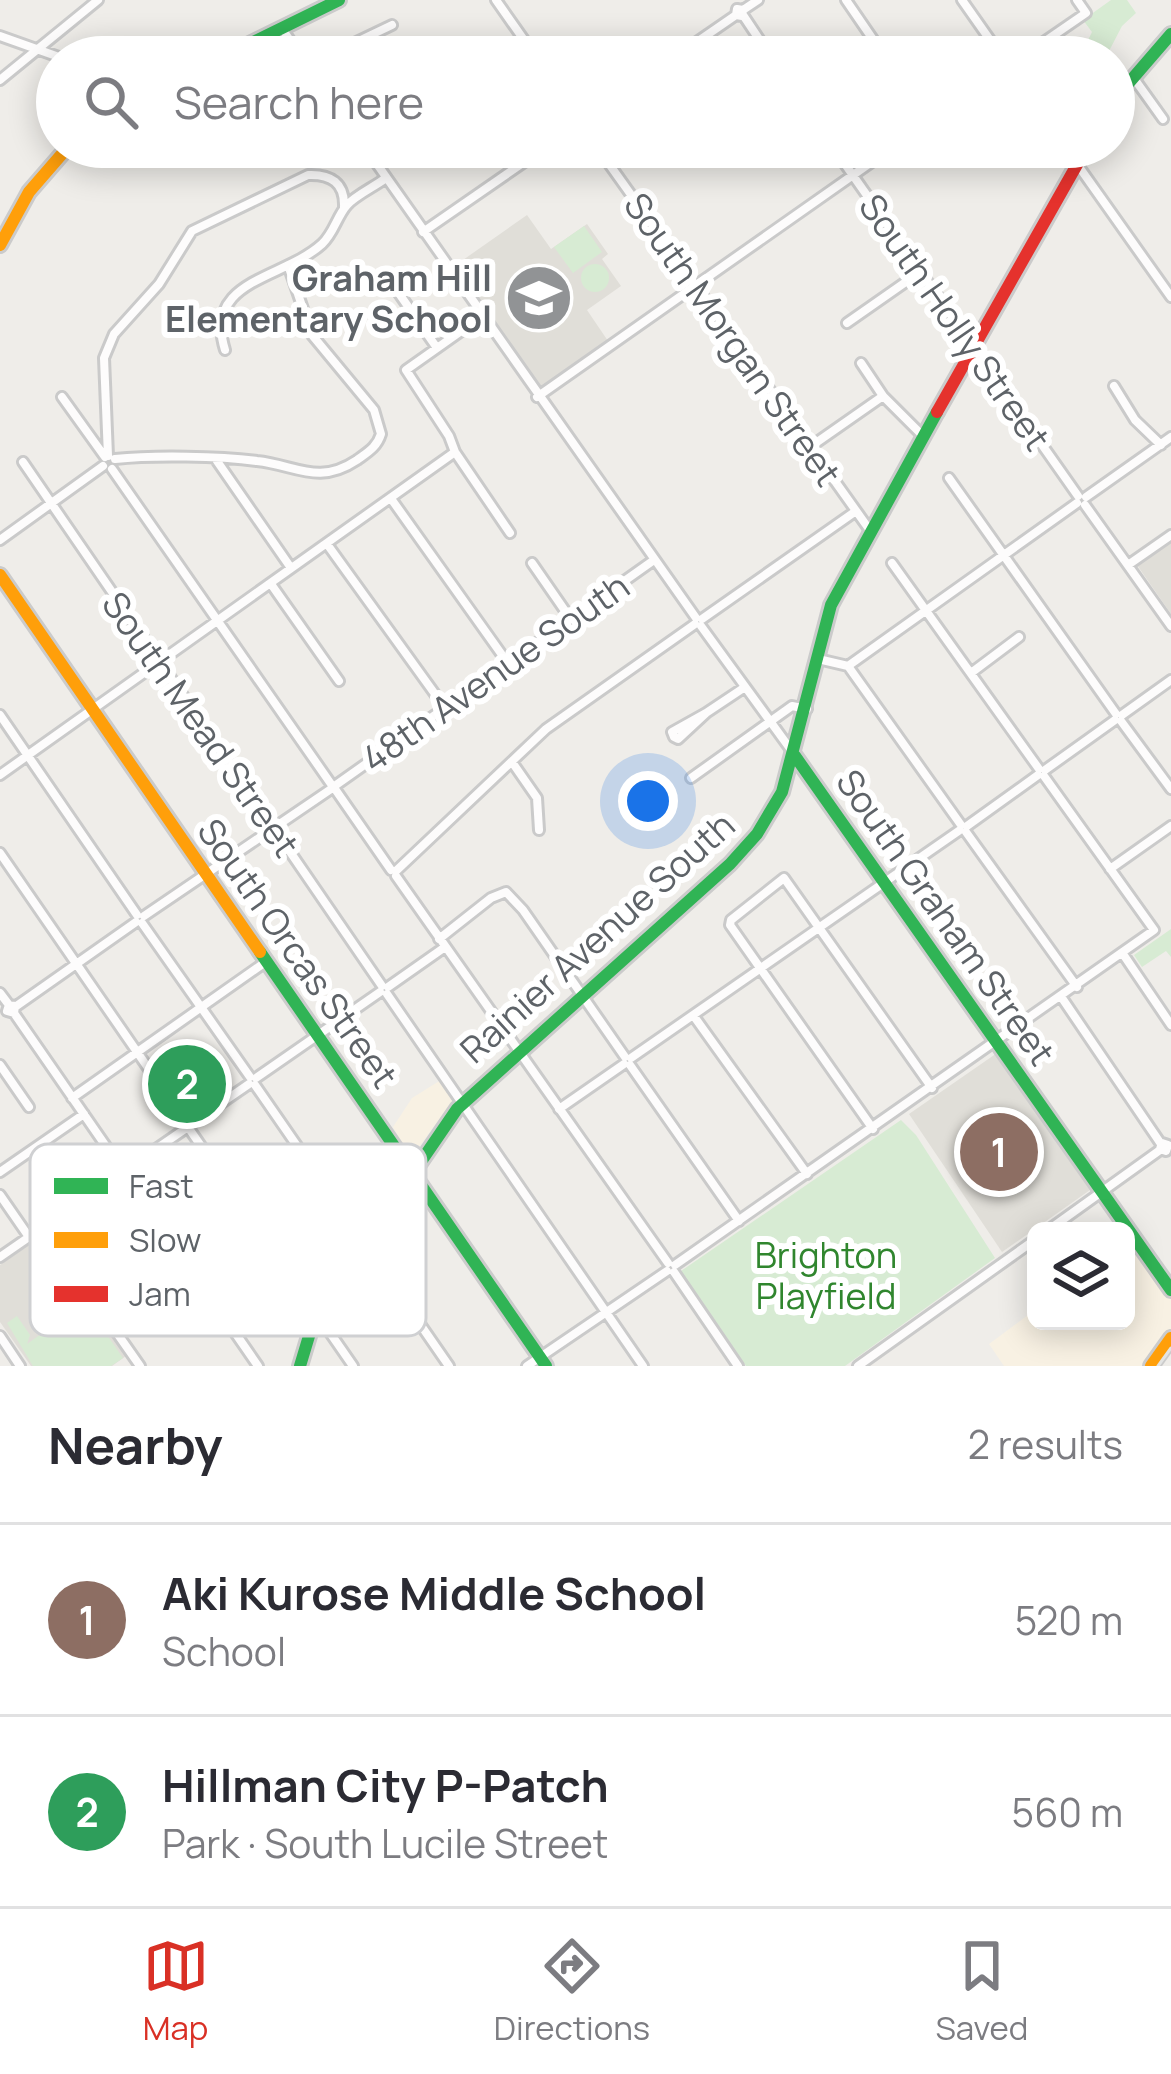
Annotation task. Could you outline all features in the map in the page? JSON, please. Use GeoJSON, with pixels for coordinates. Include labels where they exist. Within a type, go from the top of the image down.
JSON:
{"type":"FeatureCollection","features":[{"type":"Feature","properties":{"kind":"main road"},"geometry":{"type":"LineString","coordinates":[[266,36],[339,0]]}},
{"type":"Feature","properties":{"kind":"main road"},"geometry":{"type":"LineString","coordinates":[[1135,72],[1171,34]]}},
{"type":"Feature","properties":{"kind":"main road"},"geometry":{"type":"LineString","coordinates":[[0,245],[29,192],[50,168]]}},
{"type":"Feature","properties":{"kind":"main road","name":"Rainier Avenue South"},"geometry":{"type":"LineString","coordinates":[[426,1153],[462,1103],[741,853],[767,820],[794,756],[831,605],[1076,168]]}},
{"type":"Feature","properties":{"kind":"main road","name":"South Orcas Street"},"geometry":{"type":"LineString","coordinates":[[0,575],[393,1144]]}},
{"type":"Feature","properties":{"kind":"main road","name":"South Graham Street"},"geometry":{"type":"LineString","coordinates":[[794,756],[1000,1042],[1138,1246],[1170,1284]]}},
{"type":"Feature","properties":{"kind":"main road"},"geometry":{"type":"LineString","coordinates":[[783,788],[800,782],[817,787]]}},
{"type":"Feature","properties":{"kind":"main road","name":"South Orcas Street"},"geometry":{"type":"LineString","coordinates":[[426,1193],[538,1363]]}},
{"type":"Feature","properties":{"kind":"main road","name":"South Graham Street"},"geometry":{"type":"LineString","coordinates":[[1138,1246],[1171,1300]]}},
{"type":"Feature","properties":{"kind":"main road","name":"Rainier Avenue South"},"geometry":{"type":"LineString","coordinates":[[300,1366],[307,1336]]}},
{"type":"Feature","properties":{"kind":"main road"},"geometry":{"type":"LineString","coordinates":[[1150,1366],[1171,1338]]}},
{"type":"Feature","properties":{"kind":"street"},"geometry":{"type":"LineString","coordinates":[[53,36],[98,0]]}},
{"type":"Feature","properties":{"kind":"street"},"geometry":{"type":"LineString","coordinates":[[496,0],[521,36]]}},
{"type":"Feature","properties":{"kind":"street"},"geometry":{"type":"LineString","coordinates":[[703,36],[758,0]]}},
{"type":"Feature","properties":{"kind":"street"},"geometry":{"type":"LineString","coordinates":[[846,0],[871,36]]}},
{"type":"Feature","properties":{"kind":"street"},"geometry":{"type":"LineString","coordinates":[[962,0],[987,36]]}},
{"type":"Feature","properties":{"kind":"street"},"geometry":{"type":"LineString","coordinates":[[1053,36],[1086,13],[1077,0]]}},
{"type":"Feature","properties":{"kind":"street"},"geometry":{"type":"LineString","coordinates":[[738,10],[756,36]]}},
{"type":"Feature","properties":{"kind":"street"},"geometry":{"type":"LineString","coordinates":[[369,36],[392,25]]}},
{"type":"Feature","properties":{"kind":"street"},"geometry":{"type":"LineString","coordinates":[[282,28],[288,36]]}},
{"type":"Feature","properties":{"kind":"street"},"geometry":{"type":"LineString","coordinates":[[0,35],[36,50],[0,80]]}},
{"type":"Feature","properties":{"kind":"street"},"geometry":{"type":"LineString","coordinates":[[1135,79],[1163,118]]}},
{"type":"Feature","properties":{"kind":"street","name":"South Graham Street"},"geometry":{"type":"LineString","coordinates":[[379,168],[794,756]]}},
{"type":"Feature","properties":{"kind":"street"},"geometry":{"type":"LineString","coordinates":[[423,232],[516,168]]}},
{"type":"Feature","properties":{"kind":"street","name":"South Morgan Street"},"geometry":{"type":"LineString","coordinates":[[612,168],[870,530]]}},
{"type":"Feature","properties":{"kind":"street","name":"South Holly Street"},"geometry":{"type":"LineString","coordinates":[[847,168],[1171,626]]}},
{"type":"Feature","properties":{"kind":"street"},"geometry":{"type":"LineString","coordinates":[[537,397],[864,168]]}},
{"type":"Feature","properties":{"kind":"street"},"geometry":{"type":"LineString","coordinates":[[1080,168],[1171,296]]}},
{"type":"Feature","properties":{"kind":"street"},"geometry":{"type":"LineString","coordinates":[[109,461],[107,346],[158,284],[186,237],[308,175],[338,182],[344,207],[326,241],[239,291],[224,307],[220,328],[225,350]]}},
{"type":"Feature","properties":{"kind":"street"},"geometry":{"type":"LineString","coordinates":[[344,207],[386,178]]}},
{"type":"Feature","properties":{"kind":"street"},"geometry":{"type":"LineString","coordinates":[[0,540],[109,461],[258,461],[301,473],[334,472],[376,447],[380,425],[350,376],[312,335],[288,265]]}},
{"type":"Feature","properties":{"kind":"street"},"geometry":{"type":"LineString","coordinates":[[847,323],[920,272]]}},
{"type":"Feature","properties":{"kind":"street"},"geometry":{"type":"LineString","coordinates":[[391,283],[437,348]]}},
{"type":"Feature","properties":{"kind":"street"},"geometry":{"type":"LineString","coordinates":[[481,317],[406,370],[510,533]]}},
{"type":"Feature","properties":{"kind":"street"},"geometry":{"type":"LineString","coordinates":[[860,363],[883,396],[923,436]]}},
{"type":"Feature","properties":{"kind":"street"},"geometry":{"type":"LineString","coordinates":[[1114,386],[1135,420],[1161,445]]}},
{"type":"Feature","properties":{"kind":"street"},"geometry":{"type":"LineString","coordinates":[[811,447],[883,396]]}},
{"type":"Feature","properties":{"kind":"street"},"geometry":{"type":"LineString","coordinates":[[62,397],[738,1366]]}},
{"type":"Feature","properties":{"kind":"street"},"geometry":{"type":"LineString","coordinates":[[848,666],[1171,437]]}},
{"type":"Feature","properties":{"kind":"street"},"geometry":{"type":"LineString","coordinates":[[0,775],[455,452]]}},
{"type":"Feature","properties":{"kind":"street"},"geometry":{"type":"LineString","coordinates":[[216,460],[291,568]]}},
{"type":"Feature","properties":{"kind":"street","name":"South Mead Street"},"geometry":{"type":"LineString","coordinates":[[23,462],[643,1366]]}},
{"type":"Feature","properties":{"kind":"street"},"geometry":{"type":"LineString","coordinates":[[949,478],[1171,789]]}},
{"type":"Feature","properties":{"kind":"street"},"geometry":{"type":"LineString","coordinates":[[392,500],[507,662]]}},
{"type":"Feature","properties":{"kind":"street"},"geometry":{"type":"LineString","coordinates":[[395,872],[548,728],[856,511]]}},
{"type":"Feature","properties":{"kind":"street"},"geometry":{"type":"LineString","coordinates":[[1128,565],[1171,535]]}},
{"type":"Feature","properties":{"kind":"street"},"geometry":{"type":"LineString","coordinates":[[327,544],[445,708]]}},
{"type":"Feature","properties":{"kind":"street","name":"48th Avenue South"},"geometry":{"type":"LineString","coordinates":[[9,1011],[654,560]]}},
{"type":"Feature","properties":{"kind":"street"},"geometry":{"type":"LineString","coordinates":[[532,562],[570,618]]}},
{"type":"Feature","properties":{"kind":"street"},"geometry":{"type":"LineString","coordinates":[[538,1363],[1154,930],[892,563]]}},
{"type":"Feature","properties":{"kind":"street"},"geometry":{"type":"LineString","coordinates":[[270,584],[339,680]]}},
{"type":"Feature","properties":{"kind":"street"},"geometry":{"type":"LineString","coordinates":[[971,673],[1019,638]]}},
{"type":"Feature","properties":{"kind":"street"},"geometry":{"type":"LineString","coordinates":[[818,659],[848,666],[1077,987]]}},
{"type":"Feature","properties":{"kind":"street"},"geometry":{"type":"LineString","coordinates":[[559,1109],[1171,680]]}},
{"type":"Feature","properties":{"kind":"street"},"geometry":{"type":"LineString","coordinates":[[706,713],[745,687]]}},
{"type":"Feature","properties":{"kind":"street"},"geometry":{"type":"LineString","coordinates":[[691,778],[791,706],[807,709]]}},
{"type":"Feature","properties":{"kind":"street"},"geometry":{"type":"LineString","coordinates":[[0,716],[296,1144]]}},
{"type":"Feature","properties":{"kind":"street"},"geometry":{"type":"LineString","coordinates":[[512,762],[537,797],[538,830]]}},
{"type":"Feature","properties":{"kind":"street"},"geometry":{"type":"LineString","coordinates":[[1110,869],[1171,826]]}},
{"type":"Feature","properties":{"kind":"street"},"geometry":{"type":"LineString","coordinates":[[0,853],[200,1144]]}},
{"type":"Feature","properties":{"kind":"street"},"geometry":{"type":"LineString","coordinates":[[873,1129],[730,925],[784,878],[932,1088]]}},
{"type":"Feature","properties":{"kind":"street"},"geometry":{"type":"LineString","coordinates":[[163,1144],[384,990],[497,893],[506,892],[739,1221]]}},
{"type":"Feature","properties":{"kind":"street"},"geometry":{"type":"LineString","coordinates":[[1123,954],[1171,1025]]}},
{"type":"Feature","properties":{"kind":"street"},"geometry":{"type":"LineString","coordinates":[[73,1097],[267,961]]}},
{"type":"Feature","properties":{"kind":"street"},"geometry":{"type":"LineString","coordinates":[[0,993],[104,1144]]}},
{"type":"Feature","properties":{"kind":"street"},"geometry":{"type":"LineString","coordinates":[[1059,1222],[1166,1149],[1062,998]]}},
{"type":"Feature","properties":{"kind":"street"},"geometry":{"type":"LineString","coordinates":[[693,1015],[807,1174]]}},
{"type":"Feature","properties":{"kind":"street"},"geometry":{"type":"LineString","coordinates":[[0,1065],[29,1107]]}},
{"type":"Feature","properties":{"kind":"street"},"geometry":{"type":"LineString","coordinates":[[41,1144],[84,1114]]}},
{"type":"Feature","properties":{"kind":"street"},"geometry":{"type":"LineString","coordinates":[[0,1172],[30,1151]]}},
{"type":"Feature","properties":{"kind":"street"},"geometry":{"type":"LineString","coordinates":[[0,1195],[29,1237],[0,1257]]}},
{"type":"Feature","properties":{"kind":"street"},"geometry":{"type":"LineString","coordinates":[[858,1366],[1027,1245]]}},
{"type":"Feature","properties":{"kind":"street"},"geometry":{"type":"LineString","coordinates":[[426,1333],[449,1366]]}},
{"type":"Feature","properties":{"kind":"street"},"geometry":{"type":"LineString","coordinates":[[0,1336],[20,1366]]}},
{"type":"Feature","properties":{"kind":"street"},"geometry":{"type":"LineString","coordinates":[[119,1336],[140,1366]]}},
{"type":"Feature","properties":{"kind":"street"},"geometry":{"type":"LineString","coordinates":[[237,1336],[258,1366]]}},
{"type":"Feature","properties":{"kind":"street"},"geometry":{"type":"LineString","coordinates":[[332,1336],[353,1366]]}},
{"type":"Feature","properties":{"kind":"street"},"geometry":{"type":"LineString","coordinates":[[0,1359],[10,1351]]}},
{"type":"Feature","properties":{"kind":"shaded area","name":"Graham Hill Elementary School"},"geometry":{"type":"Polygon","coordinates":[[[527,215],[551,249],[587,224],[608,254],[602,259],[621,286],[587,310],[608,341],[538,389],[453,267],[527,215]]]}},
{"type":"Feature","properties":{"kind":"shaded area"},"geometry":{"type":"Polygon","coordinates":[[[1171,541],[1171,614],[1137,565],[1171,541]]]}},
{"type":"Feature","properties":{"kind":"shaded area"},"geometry":{"type":"Polygon","coordinates":[[[997,1053],[1090,1190],[1045,1222],[1027,1222],[1027,1234],[1002,1252],[909,1114],[997,1053]]]}},
{"type":"Feature","properties":{"kind":"shaded area"},"geometry":{"type":"Polygon","coordinates":[[[441,1080],[453,1100],[421,1144],[397,1144],[401,1141],[393,1127],[412,1098],[441,1080]]]}},
{"type":"Feature","properties":{"kind":"shaded area"},"geometry":{"type":"Polygon","coordinates":[[[30,1244],[30,1336],[113,1336],[126,1356],[112,1366],[31,1366],[0,1322],[0,1265],[30,1244]]]}},
{"type":"Feature","properties":{"kind":"shaded area"},"geometry":{"type":"Polygon","coordinates":[[[1135,1249],[1171,1297],[1171,1331],[1145,1366],[1004,1366],[989,1344],[1027,1316],[1027,1330],[1135,1330],[1135,1249]]]}},
{"type":"Feature","properties":{"kind":"green space"},"geometry":{"type":"Polygon","coordinates":[[[1111,0],[1127,0],[1136,13],[1117,36],[1090,36],[1083,20],[1111,0]]]}},
{"type":"Feature","properties":{"kind":"green space"},"geometry":{"type":"Polygon","coordinates":[[[584,226],[602,252],[573,273],[554,247],[584,226]]]}},
{"type":"Feature","properties":{"kind":"green space"},"geometry":{"type":"Polygon","coordinates":[[[595,264],[605,268],[609,278],[605,288],[595,292],[585,288],[581,278],[585,268],[595,264]]]}},
{"type":"Feature","properties":{"kind":"green space"},"geometry":{"type":"Polygon","coordinates":[[[1171,929],[1171,957],[1166,951],[1142,967],[1134,955],[1171,929]]]}},
{"type":"Feature","properties":{"kind":"green space"},"geometry":{"type":"Polygon","coordinates":[[[188,1056],[214,1094],[187,1113],[160,1075],[188,1056]]]}},
{"type":"Feature","properties":{"kind":"green space","name":"Brighton Playfield"},"geometry":{"type":"Polygon","coordinates":[[[901,1120],[916,1135],[995,1258],[845,1366],[746,1366],[681,1271],[901,1120]]]}},
{"type":"Feature","properties":{"kind":"green space"},"geometry":{"type":"Polygon","coordinates":[[[17,1316],[30,1335],[27,1344],[38,1336],[108,1336],[123,1358],[111,1366],[33,1366],[7,1323],[17,1316]]]}},
{"type":"Feature","properties":{"kind":"tram line"},"geometry":{"type":"LineString","coordinates":[[1158,1366],[1171,1348]]}},
{"type":"Feature","properties":{"kind":"traffic: fast"},"geometry":{"type":"LineString","coordinates":[[266,36],[339,0]]}},
{"type":"Feature","properties":{"kind":"traffic: fast"},"geometry":{"type":"LineString","coordinates":[[1135,76],[1171,34]]}},
{"type":"Feature","properties":{"kind":"traffic: fast"},"geometry":{"type":"LineString","coordinates":[[426,1154],[457,1109],[730,864],[757,834],[782,792],[831,605],[937,412]]}},
{"type":"Feature","properties":{"kind":"traffic: fast"},"geometry":{"type":"LineString","coordinates":[[795,756],[1171,1290]]}},
{"type":"Feature","properties":{"kind":"traffic: fast"},"geometry":{"type":"LineString","coordinates":[[260,952],[393,1144]]}},
{"type":"Feature","properties":{"kind":"traffic: fast"},"geometry":{"type":"LineString","coordinates":[[426,1192],[546,1366]]}},
{"type":"Feature","properties":{"kind":"traffic: fast"},"geometry":{"type":"LineString","coordinates":[[300,1366],[309,1336]]}},
{"type":"Feature","properties":{"kind":"traffic: slow"},"geometry":{"type":"LineString","coordinates":[[0,245],[29,192],[50,168]]}},
{"type":"Feature","properties":{"kind":"traffic: slow"},"geometry":{"type":"LineString","coordinates":[[0,575],[260,952]]}},
{"type":"Feature","properties":{"kind":"traffic: slow"},"geometry":{"type":"LineString","coordinates":[[1151,1366],[1171,1338]]}},
{"type":"Feature","properties":{"kind":"traffic: jam"},"geometry":{"type":"LineString","coordinates":[[937,412],[1075,168]]}},
{"type":"Feature","properties":{"kind":"place","name":"Graham Hill Elementary School"},"geometry":{"type":"Point","coordinates":[539,298]}},
{"type":"Feature","properties":{"kind":"place","name":"Hillman City P-Patch"},"geometry":{"type":"Point","coordinates":[187,1084]}},
{"type":"Feature","properties":{"kind":"place","name":"Aki Kurose Middle School"},"geometry":{"type":"Point","coordinates":[999,1152]}}]}
